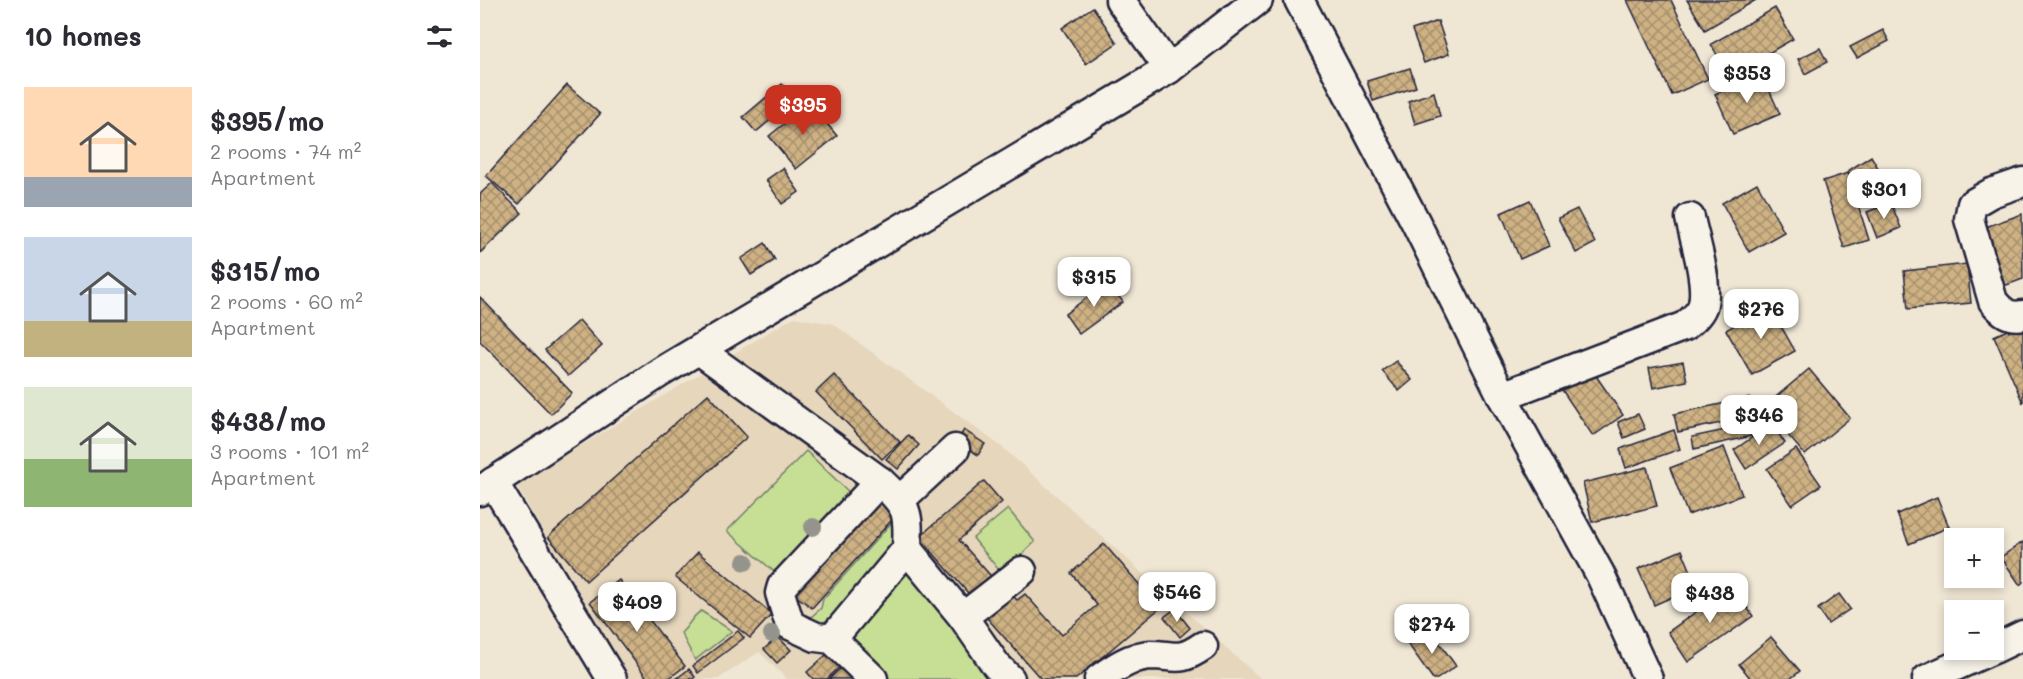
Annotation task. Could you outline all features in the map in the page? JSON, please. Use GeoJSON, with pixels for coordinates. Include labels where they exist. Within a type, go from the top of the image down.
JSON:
{"type":"FeatureCollection","features":[{"type":"Feature","properties":{"kind":"street"},"geometry":{"type":"LineString","coordinates":[[1120,0],[1169,69]]}},
{"type":"Feature","properties":{"kind":"street"},"geometry":{"type":"LineString","coordinates":[[612,679],[487,487],[699,350],[1169,69],[1258,0]]}},
{"type":"Feature","properties":{"kind":"street"},"geometry":{"type":"LineString","coordinates":[[1299,0],[1415,221],[1502,396],[1600,574],[1648,679]]}},
{"type":"Feature","properties":{"kind":"street"},"geometry":{"type":"LineString","coordinates":[[2023,182],[1991,193],[1972,204],[1969,219],[1993,301],[2002,311],[2013,317],[2023,315]]}},
{"type":"Feature","properties":{"kind":"street"},"geometry":{"type":"LineString","coordinates":[[1502,396],[1685,326],[1695,318],[1703,305],[1703,295],[1690,218]]}},
{"type":"Feature","properties":{"kind":"street"},"geometry":{"type":"LineString","coordinates":[[699,350],[890,490],[909,519],[907,549],[832,639]]}},
{"type":"Feature","properties":{"kind":"street"},"geometry":{"type":"LineString","coordinates":[[873,679],[832,639],[816,637],[790,625],[780,593],[782,586],[890,490],[956,449]]}},
{"type":"Feature","properties":{"kind":"street"},"geometry":{"type":"LineString","coordinates":[[907,549],[963,617],[996,665],[1010,679]]}},
{"type":"Feature","properties":{"kind":"street"},"geometry":{"type":"LineString","coordinates":[[963,617],[1022,571]]}},
{"type":"Feature","properties":{"kind":"street"},"geometry":{"type":"LineString","coordinates":[[2004,644],[2023,635]]}},
{"type":"Feature","properties":{"kind":"street"},"geometry":{"type":"LineString","coordinates":[[1099,679],[1126,662],[1152,655],[1167,658],[1187,657],[1203,646]]}},
{"type":"Feature","properties":{"kind":"street"},"geometry":{"type":"LineString","coordinates":[[1927,679],[1968,660]]}},
{"type":"Feature","properties":{"kind":"shaded area"},"geometry":{"type":"Polygon","coordinates":[[[794,317],[833,324],[1003,448],[1261,679],[787,679],[759,652],[718,679],[630,679],[516,485],[794,317]]]}},
{"type":"Feature","properties":{"kind":"green space"},"geometry":{"type":"Polygon","coordinates":[[[806,451],[853,496],[778,575],[727,531],[806,451]]]}},
{"type":"Feature","properties":{"kind":"green space"},"geometry":{"type":"Polygon","coordinates":[[[1008,509],[1035,542],[1002,574],[973,538],[1008,509]]]}},
{"type":"Feature","properties":{"kind":"green space"},"geometry":{"type":"Polygon","coordinates":[[[894,520],[898,535],[884,563],[837,618],[831,617],[809,632],[801,626],[821,608],[823,599],[894,520]]]}},
{"type":"Feature","properties":{"kind":"green space"},"geometry":{"type":"Polygon","coordinates":[[[910,567],[998,679],[886,679],[845,632],[910,567]]]}},
{"type":"Feature","properties":{"kind":"green space"},"geometry":{"type":"Polygon","coordinates":[[[701,611],[732,631],[695,660],[681,633],[701,611]]]}},
{"type":"Feature","properties":{"kind":"building"},"geometry":{"type":"Polygon","coordinates":[[[1627,0],[1671,0],[1708,79],[1672,95],[1627,0]]]}},
{"type":"Feature","properties":{"kind":"building"},"geometry":{"type":"Polygon","coordinates":[[[1687,0],[1756,0],[1705,30],[1687,0]]]}},
{"type":"Feature","properties":{"kind":"building"},"geometry":{"type":"Polygon","coordinates":[[[1093,7],[1117,43],[1086,64],[1062,28],[1093,7]]]}},
{"type":"Feature","properties":{"kind":"building"},"geometry":{"type":"Polygon","coordinates":[[[1775,8],[1793,39],[1729,76],[1711,44],[1775,8]]]}},
{"type":"Feature","properties":{"kind":"building"},"geometry":{"type":"Polygon","coordinates":[[[1438,21],[1449,54],[1424,63],[1412,30],[1438,21]]]}},
{"type":"Feature","properties":{"kind":"building"},"geometry":{"type":"Polygon","coordinates":[[[1883,30],[1889,41],[1857,58],[1850,47],[1883,30]]]}},
{"type":"Feature","properties":{"kind":"building"},"geometry":{"type":"Polygon","coordinates":[[[1820,48],[1827,62],[1805,74],[1798,59],[1820,48]]]}},
{"type":"Feature","properties":{"kind":"building"},"geometry":{"type":"Polygon","coordinates":[[[1410,68],[1416,87],[1373,101],[1367,81],[1410,68]]]}},
{"type":"Feature","properties":{"kind":"building"},"geometry":{"type":"Polygon","coordinates":[[[1762,74],[1780,114],[1733,134],[1715,94],[1762,74]]]}},
{"type":"Feature","properties":{"kind":"building"},"geometry":{"type":"Polygon","coordinates":[[[782,84],[795,100],[756,132],[743,117],[782,84]]]}},
{"type":"Feature","properties":{"kind":"building"},"geometry":{"type":"Polygon","coordinates":[[[567,85],[600,114],[519,204],[486,176],[567,85]]]}},
{"type":"Feature","properties":{"kind":"building"},"geometry":{"type":"Polygon","coordinates":[[[1434,92],[1440,116],[1415,124],[1408,101],[1434,92]]]}},
{"type":"Feature","properties":{"kind":"building"},"geometry":{"type":"Polygon","coordinates":[[[810,103],[837,136],[796,169],[769,136],[810,103]]]}},
{"type":"Feature","properties":{"kind":"building"},"geometry":{"type":"Polygon","coordinates":[[[1871,156],[1885,180],[1862,194],[1848,171],[1871,156]]]}},
{"type":"Feature","properties":{"kind":"building"},"geometry":{"type":"Polygon","coordinates":[[[783,168],[799,192],[782,204],[766,180],[783,168]]]}},
{"type":"Feature","properties":{"kind":"building"},"geometry":{"type":"Polygon","coordinates":[[[1848,173],[1869,240],[1844,248],[1823,181],[1848,173]]]}},
{"type":"Feature","properties":{"kind":"building"},"geometry":{"type":"Polygon","coordinates":[[[492,183],[522,213],[480,253],[480,194],[492,183]]]}},
{"type":"Feature","properties":{"kind":"building"},"geometry":{"type":"Polygon","coordinates":[[[1757,183],[1784,232],[1749,252],[1722,203],[1757,183]]]}},
{"type":"Feature","properties":{"kind":"building"},"geometry":{"type":"Polygon","coordinates":[[[1530,200],[1549,246],[1520,259],[1501,213],[1530,200]]]}},
{"type":"Feature","properties":{"kind":"building"},"geometry":{"type":"Polygon","coordinates":[[[1891,203],[1901,228],[1877,238],[1867,212],[1891,203]]]}},
{"type":"Feature","properties":{"kind":"building"},"geometry":{"type":"Polygon","coordinates":[[[1577,209],[1595,243],[1576,253],[1558,218],[1577,209]]]}},
{"type":"Feature","properties":{"kind":"building"},"geometry":{"type":"Polygon","coordinates":[[[2022,214],[2023,279],[2001,287],[1980,229],[2022,214]]]}},
{"type":"Feature","properties":{"kind":"building"},"geometry":{"type":"Polygon","coordinates":[[[765,243],[775,260],[751,275],[741,259],[765,243]]]}},
{"type":"Feature","properties":{"kind":"building"},"geometry":{"type":"Polygon","coordinates":[[[1967,264],[1971,303],[1908,309],[1904,271],[1967,264]]]}},
{"type":"Feature","properties":{"kind":"building"},"geometry":{"type":"Polygon","coordinates":[[[1108,282],[1123,302],[1079,334],[1065,314],[1108,282]]]}},
{"type":"Feature","properties":{"kind":"building"},"geometry":{"type":"Polygon","coordinates":[[[480,297],[572,393],[551,414],[480,341],[480,297]]]}},
{"type":"Feature","properties":{"kind":"building"},"geometry":{"type":"Polygon","coordinates":[[[1769,305],[1795,351],[1752,375],[1726,330],[1769,305]]]}},
{"type":"Feature","properties":{"kind":"building"},"geometry":{"type":"Polygon","coordinates":[[[579,320],[602,346],[568,376],[545,350],[579,320]]]}},
{"type":"Feature","properties":{"kind":"building"},"geometry":{"type":"Polygon","coordinates":[[[2023,323],[2023,403],[1994,336],[2023,323]]]}},
{"type":"Feature","properties":{"kind":"building"},"geometry":{"type":"Polygon","coordinates":[[[1396,361],[1412,380],[1399,391],[1382,371],[1396,361]]]}},
{"type":"Feature","properties":{"kind":"building"},"geometry":{"type":"Polygon","coordinates":[[[1683,362],[1687,381],[1653,388],[1649,368],[1683,362]]]}},
{"type":"Feature","properties":{"kind":"building"},"geometry":{"type":"Polygon","coordinates":[[[1809,369],[1850,418],[1805,455],[1764,407],[1809,369]]]}},
{"type":"Feature","properties":{"kind":"building"},"geometry":{"type":"Polygon","coordinates":[[[1592,370],[1623,415],[1593,436],[1562,390],[1592,370]]]}},
{"type":"Feature","properties":{"kind":"building"},"geometry":{"type":"Polygon","coordinates":[[[834,375],[900,442],[882,459],[816,392],[834,375]]]}},
{"type":"Feature","properties":{"kind":"building"},"geometry":{"type":"Polygon","coordinates":[[[708,394],[747,437],[586,581],[548,537],[708,394]]]}},
{"type":"Feature","properties":{"kind":"building"},"geometry":{"type":"Polygon","coordinates":[[[1749,398],[1754,416],[1678,432],[1674,414],[1749,398]]]}},
{"type":"Feature","properties":{"kind":"building"},"geometry":{"type":"Polygon","coordinates":[[[1638,414],[1645,429],[1624,438],[1618,422],[1638,414]]]}},
{"type":"Feature","properties":{"kind":"building"},"geometry":{"type":"Polygon","coordinates":[[[1772,424],[1785,443],[1746,469],[1734,450],[1772,424]]]}},
{"type":"Feature","properties":{"kind":"building"},"geometry":{"type":"Polygon","coordinates":[[[1749,425],[1752,436],[1694,449],[1692,437],[1749,425]]]}},
{"type":"Feature","properties":{"kind":"building"},"geometry":{"type":"Polygon","coordinates":[[[964,430],[985,444],[978,455],[957,441],[964,430]]]}},
{"type":"Feature","properties":{"kind":"building"},"geometry":{"type":"Polygon","coordinates":[[[1674,430],[1680,449],[1626,468],[1620,449],[1674,430]]]}},
{"type":"Feature","properties":{"kind":"building"},"geometry":{"type":"Polygon","coordinates":[[[908,435],[919,445],[898,469],[886,459],[908,435]]]}},
{"type":"Feature","properties":{"kind":"building"},"geometry":{"type":"Polygon","coordinates":[[[1724,447],[1742,495],[1688,515],[1670,468],[1724,447]]]}},
{"type":"Feature","properties":{"kind":"building"},"geometry":{"type":"Polygon","coordinates":[[[1796,449],[1821,485],[1792,505],[1767,469],[1796,449]]]}},
{"type":"Feature","properties":{"kind":"building"},"geometry":{"type":"Polygon","coordinates":[[[1647,467],[1657,506],[1592,522],[1583,483],[1647,467]]]}},
{"type":"Feature","properties":{"kind":"building"},"geometry":{"type":"Polygon","coordinates":[[[984,481],[1002,502],[959,540],[997,583],[975,601],[919,537],[984,481]]]}},
{"type":"Feature","properties":{"kind":"building"},"geometry":{"type":"Polygon","coordinates":[[[877,491],[900,511],[812,608],[787,589],[877,491]]]}},
{"type":"Feature","properties":{"kind":"building"},"geometry":{"type":"Polygon","coordinates":[[[1937,497],[1949,527],[1909,544],[1897,514],[1937,497]]]}},
{"type":"Feature","properties":{"kind":"building"},"geometry":{"type":"Polygon","coordinates":[[[2023,542],[2023,582],[2020,585],[2004,561],[2004,555],[2023,542]]]}},
{"type":"Feature","properties":{"kind":"building"},"geometry":{"type":"Polygon","coordinates":[[[1104,544],[1160,608],[1076,679],[1041,679],[981,611],[1007,590],[1017,600],[1025,594],[1062,635],[1097,605],[1071,573],[1104,544]]]}},
{"type":"Feature","properties":{"kind":"building"},"geometry":{"type":"Polygon","coordinates":[[[1682,550],[1697,586],[1654,605],[1638,569],[1682,550]]]}},
{"type":"Feature","properties":{"kind":"building"},"geometry":{"type":"Polygon","coordinates":[[[698,552],[772,614],[750,638],[675,577],[698,552]]]}},
{"type":"Feature","properties":{"kind":"building"},"geometry":{"type":"Polygon","coordinates":[[[619,580],[685,666],[668,679],[648,679],[590,602],[619,580]]]}},
{"type":"Feature","properties":{"kind":"building"},"geometry":{"type":"Polygon","coordinates":[[[1732,586],[1753,616],[1688,662],[1668,632],[1732,586]]]}},
{"type":"Feature","properties":{"kind":"building"},"geometry":{"type":"Polygon","coordinates":[[[1839,594],[1850,609],[1828,624],[1818,609],[1839,594]]]}},
{"type":"Feature","properties":{"kind":"building"},"geometry":{"type":"Polygon","coordinates":[[[1175,609],[1190,628],[1180,637],[1164,617],[1175,609]]]}},
{"type":"Feature","properties":{"kind":"building"},"geometry":{"type":"Polygon","coordinates":[[[1429,628],[1456,666],[1437,679],[1433,679],[1408,644],[1429,628]]]}},
{"type":"Feature","properties":{"kind":"building"},"geometry":{"type":"Polygon","coordinates":[[[738,631],[744,638],[698,673],[693,666],[738,631]]]}},
{"type":"Feature","properties":{"kind":"building"},"geometry":{"type":"Polygon","coordinates":[[[778,637],[791,650],[777,663],[764,649],[778,637]]]}},
{"type":"Feature","properties":{"kind":"building"},"geometry":{"type":"Polygon","coordinates":[[[1771,637],[1800,671],[1790,679],[1751,679],[1739,664],[1771,637]]]}},
{"type":"Feature","properties":{"kind":"building"},"geometry":{"type":"Polygon","coordinates":[[[836,646],[848,659],[827,679],[813,679],[807,672],[836,646]]]}},
{"type":"Feature","properties":{"kind":"building"},"geometry":{"type":"Polygon","coordinates":[[[850,660],[857,679],[829,679],[850,660]]]}},
{"type":"Feature","properties":{"kind":"building"},"geometry":{"type":"Polygon","coordinates":[[[689,669],[695,677],[693,679],[676,679],[689,669]]]}}]}
